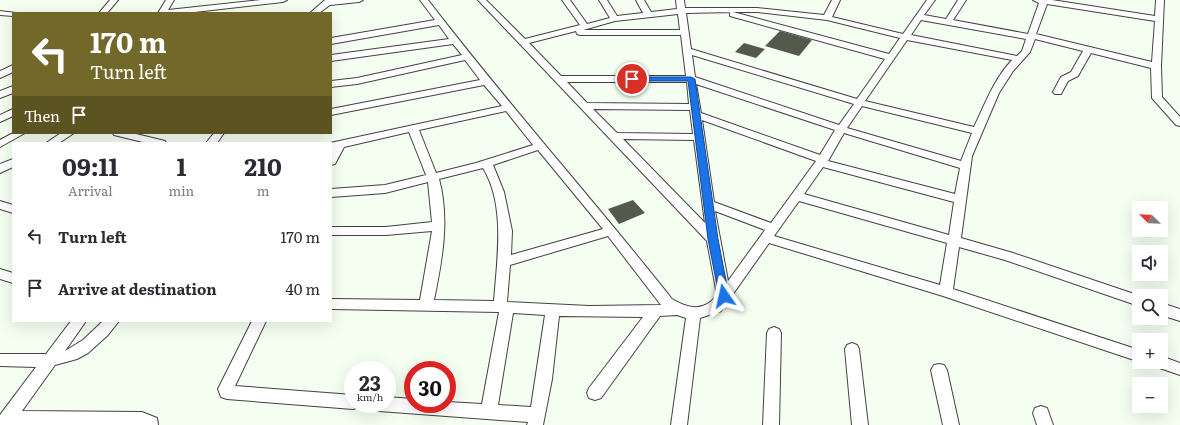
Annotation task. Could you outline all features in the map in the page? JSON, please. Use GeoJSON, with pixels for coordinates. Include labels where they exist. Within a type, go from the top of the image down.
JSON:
{"type":"FeatureCollection","features":[{"type":"Feature","properties":{"kind":"street"},"geometry":{"type":"LineString","coordinates":[[104,12],[114,0]]}},
{"type":"Feature","properties":{"kind":"street"},"geometry":{"type":"LineString","coordinates":[[164,12],[170,0]]}},
{"type":"Feature","properties":{"kind":"street"},"geometry":{"type":"LineString","coordinates":[[185,12],[222,3],[278,0]]}},
{"type":"Feature","properties":{"kind":"street"},"geometry":{"type":"LineString","coordinates":[[315,12],[329,2],[359,0]]}},
{"type":"Feature","properties":{"kind":"street"},"geometry":{"type":"LineString","coordinates":[[424,0],[486,82],[611,231],[667,303],[678,310]]}},
{"type":"Feature","properties":{"kind":"street"},"geometry":{"type":"LineString","coordinates":[[482,0],[713,239]]}},
{"type":"Feature","properties":{"kind":"street"},"geometry":{"type":"LineString","coordinates":[[566,0],[585,26]]}},
{"type":"Feature","properties":{"kind":"street"},"geometry":{"type":"LineString","coordinates":[[603,0],[615,19]]}},
{"type":"Feature","properties":{"kind":"street"},"geometry":{"type":"LineString","coordinates":[[640,0],[648,15]]}},
{"type":"Feature","properties":{"kind":"street"},"geometry":{"type":"LineString","coordinates":[[757,10],[758,0]]}},
{"type":"Feature","properties":{"kind":"street"},"geometry":{"type":"LineString","coordinates":[[827,18],[836,0]]}},
{"type":"Feature","properties":{"kind":"street"},"geometry":{"type":"LineString","coordinates":[[332,304],[504,307],[553,311],[655,312],[678,310],[694,313],[704,312],[716,307],[821,161],[931,0]]}},
{"type":"Feature","properties":{"kind":"street"},"geometry":{"type":"LineString","coordinates":[[948,22],[962,0]]}},
{"type":"Feature","properties":{"kind":"street"},"geometry":{"type":"LineString","coordinates":[[946,292],[965,166],[994,93],[1009,69],[1026,52],[1032,37],[1040,0],[1159,19]]}},
{"type":"Feature","properties":{"kind":"street"},"geometry":{"type":"LineString","coordinates":[[1160,0],[1156,66],[1157,98],[1180,123]]}},
{"type":"Feature","properties":{"kind":"street"},"geometry":{"type":"LineString","coordinates":[[523,42],[615,19],[648,15],[681,5],[716,9],[757,10],[827,18],[906,37],[1019,59]]}},
{"type":"Feature","properties":{"kind":"street"},"geometry":{"type":"LineString","coordinates":[[681,5],[713,239],[724,296]]}},
{"type":"Feature","properties":{"kind":"street"},"geometry":{"type":"LineString","coordinates":[[716,9],[892,58]]}},
{"type":"Feature","properties":{"kind":"street"},"geometry":{"type":"LineString","coordinates":[[0,13],[12,14]]}},
{"type":"Feature","properties":{"kind":"street"},"geometry":{"type":"LineString","coordinates":[[920,17],[1032,37],[1156,66]]}},
{"type":"Feature","properties":{"kind":"street"},"geometry":{"type":"LineString","coordinates":[[332,40],[441,22]]}},
{"type":"Feature","properties":{"kind":"street"},"geometry":{"type":"LineString","coordinates":[[567,32],[685,33]]}},
{"type":"Feature","properties":{"kind":"street"},"geometry":{"type":"LineString","coordinates":[[332,58],[455,40]]}},
{"type":"Feature","properties":{"kind":"street"},"geometry":{"type":"LineString","coordinates":[[1058,92],[1064,79],[1075,74],[1088,49]]}},
{"type":"Feature","properties":{"kind":"street"},"geometry":{"type":"LineString","coordinates":[[687,51],[861,103],[978,131]]}},
{"type":"Feature","properties":{"kind":"street"},"geometry":{"type":"LineString","coordinates":[[332,84],[357,81],[467,57]]}},
{"type":"Feature","properties":{"kind":"street"},"geometry":{"type":"LineString","coordinates":[[0,75],[12,69]]}},
{"type":"Feature","properties":{"kind":"street"},"geometry":{"type":"LineString","coordinates":[[558,79],[691,79],[841,130],[965,166]]}},
{"type":"Feature","properties":{"kind":"street"},"geometry":{"type":"LineString","coordinates":[[332,112],[486,82]]}},
{"type":"Feature","properties":{"kind":"street"},"geometry":{"type":"LineString","coordinates":[[0,95],[12,89]]}},
{"type":"Feature","properties":{"kind":"street"},"geometry":{"type":"LineString","coordinates":[[583,106],[696,111],[821,161],[960,198]]}},
{"type":"Feature","properties":{"kind":"street"},"geometry":{"type":"LineString","coordinates":[[332,158],[335,145],[508,108]]}},
{"type":"Feature","properties":{"kind":"street"},"geometry":{"type":"LineString","coordinates":[[0,118],[12,112]]}},
{"type":"Feature","properties":{"kind":"street"},"geometry":{"type":"LineString","coordinates":[[413,129],[432,178],[438,209],[434,266],[426,306]]}},
{"type":"Feature","properties":{"kind":"street"},"geometry":{"type":"LineString","coordinates":[[0,144],[18,134]]}},
{"type":"Feature","properties":{"kind":"street"},"geometry":{"type":"LineString","coordinates":[[53,142],[67,134]]}},
{"type":"Feature","properties":{"kind":"street"},"geometry":{"type":"LineString","coordinates":[[122,134],[156,142]]}},
{"type":"Feature","properties":{"kind":"street"},"geometry":{"type":"LineString","coordinates":[[612,136],[700,137]]}},
{"type":"Feature","properties":{"kind":"street"},"geometry":{"type":"LineString","coordinates":[[332,193],[385,189],[488,163],[540,146]]}},
{"type":"Feature","properties":{"kind":"street"},"geometry":{"type":"LineString","coordinates":[[488,163],[498,192],[505,224],[504,307],[489,412]]}},
{"type":"Feature","properties":{"kind":"street"},"geometry":{"type":"LineString","coordinates":[[796,196],[1008,256],[1132,299]]}},
{"type":"Feature","properties":{"kind":"street"},"geometry":{"type":"LineString","coordinates":[[708,204],[769,233],[1132,354]]}},
{"type":"Feature","properties":{"kind":"street"},"geometry":{"type":"LineString","coordinates":[[0,205],[12,209]]}},
{"type":"Feature","properties":{"kind":"street"},"geometry":{"type":"LineString","coordinates":[[332,231],[386,231],[438,226]]}},
{"type":"Feature","properties":{"kind":"street"},"geometry":{"type":"LineString","coordinates":[[504,262],[611,231]]}},
{"type":"Feature","properties":{"kind":"street"},"geometry":{"type":"LineString","coordinates":[[0,274],[12,278]]}},
{"type":"Feature","properties":{"kind":"street"},"geometry":{"type":"LineString","coordinates":[[396,405],[489,412],[536,420],[544,379],[553,311]]}},
{"type":"Feature","properties":{"kind":"street"},"geometry":{"type":"LineString","coordinates":[[1168,311],[1180,315]]}},
{"type":"Feature","properties":{"kind":"street"},"geometry":{"type":"LineString","coordinates":[[595,393],[655,312]]}},
{"type":"Feature","properties":{"kind":"street"},"geometry":{"type":"LineString","coordinates":[[679,425],[694,313]]}},
{"type":"Feature","properties":{"kind":"street"},"geometry":{"type":"LineString","coordinates":[[5,421],[78,322]]}},
{"type":"Feature","properties":{"kind":"street"},"geometry":{"type":"LineString","coordinates":[[0,360],[64,358],[76,353],[111,322]]}},
{"type":"Feature","properties":{"kind":"street"},"geometry":{"type":"LineString","coordinates":[[259,322],[226,389],[227,392],[344,401]]}},
{"type":"Feature","properties":{"kind":"street"},"geometry":{"type":"LineString","coordinates":[[771,425],[774,333]]}},
{"type":"Feature","properties":{"kind":"street"},"geometry":{"type":"LineString","coordinates":[[852,349],[860,425]]}},
{"type":"Feature","properties":{"kind":"street"},"geometry":{"type":"LineString","coordinates":[[1168,365],[1180,369]]}},
{"type":"Feature","properties":{"kind":"street"},"geometry":{"type":"LineString","coordinates":[[939,370],[951,425]]}},
{"type":"Feature","properties":{"kind":"street"},"geometry":{"type":"LineString","coordinates":[[5,421],[142,419],[151,423],[150,425]]}},
{"type":"Feature","properties":{"kind":"building"},"geometry":{"type":"Polygon","coordinates":[[[780,31],[812,40],[799,56],[765,46],[780,31]]]}},
{"type":"Feature","properties":{"kind":"building"},"geometry":{"type":"Polygon","coordinates":[[[744,43],[765,49],[756,58],[735,52],[744,43]]]}},
{"type":"Feature","properties":{"kind":"building"},"geometry":{"type":"Polygon","coordinates":[[[633,200],[645,213],[619,224],[608,209],[633,200]]]}},
{"type":"Feature","properties":{"kind":"route"},"geometry":{"type":"LineString","coordinates":[[632,79],[691,79],[713,239],[724,296]]}}]}
